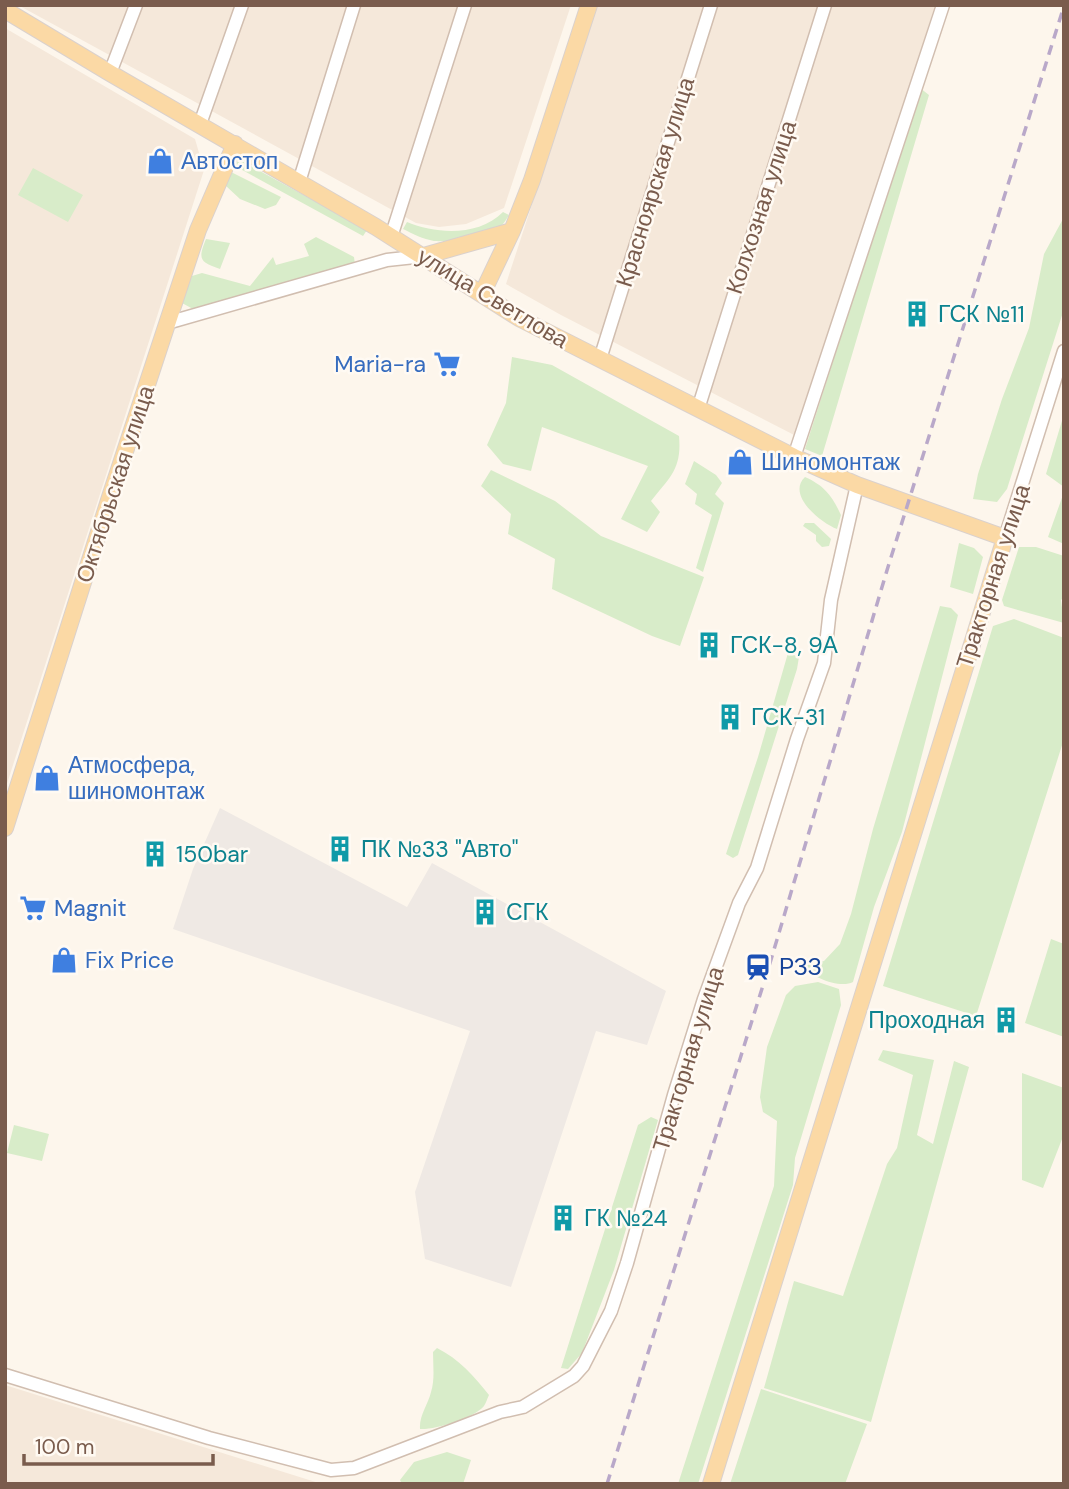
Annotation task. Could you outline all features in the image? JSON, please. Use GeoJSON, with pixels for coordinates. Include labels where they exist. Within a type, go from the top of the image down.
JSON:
{"type":"FeatureCollection","features":[{"type":"Feature","properties":{"kind":"main road"},"geometry":{"type":"LineString","coordinates":[[482,294],[512,231],[532,180],[589,5]]}},
{"type":"Feature","properties":{"kind":"main road","name":"улица Светлова"},"geometry":{"type":"LineString","coordinates":[[5,10],[424,256],[519,318],[794,457],[857,485],[1005,538]]}},
{"type":"Feature","properties":{"kind":"main road","name":"Октябрьская улица"},"geometry":{"type":"LineString","coordinates":[[5,828],[201,221],[234,144]]}},
{"type":"Feature","properties":{"kind":"main road"},"geometry":{"type":"LineString","coordinates":[[424,256],[512,231]]}},
{"type":"Feature","properties":{"kind":"main road","name":"Тракторная улица"},"geometry":{"type":"LineString","coordinates":[[711,1484],[1005,538]]}},
{"type":"Feature","properties":{"kind":"street"},"geometry":{"type":"LineString","coordinates":[[110,74],[136,5]]}},
{"type":"Feature","properties":{"kind":"street"},"geometry":{"type":"LineString","coordinates":[[200,124],[242,5]]}},
{"type":"Feature","properties":{"kind":"street"},"geometry":{"type":"LineString","coordinates":[[299,182],[354,5]]}},
{"type":"Feature","properties":{"kind":"street"},"geometry":{"type":"LineString","coordinates":[[391,237],[465,5]]}},
{"type":"Feature","properties":{"kind":"street","name":"Красноярская улица"},"geometry":{"type":"LineString","coordinates":[[600,359],[711,5]]}},
{"type":"Feature","properties":{"kind":"street","name":"Колхозная улица"},"geometry":{"type":"LineString","coordinates":[[698,409],[825,5]]}},
{"type":"Feature","properties":{"kind":"street"},"geometry":{"type":"LineString","coordinates":[[794,457],[943,5]]}},
{"type":"Feature","properties":{"kind":"street"},"geometry":{"type":"LineString","coordinates":[[167,323],[387,260],[424,256]]}},
{"type":"Feature","properties":{"kind":"street","name":"Тракторная улица"},"geometry":{"type":"LineString","coordinates":[[1005,538],[1064,351]]}},
{"type":"Feature","properties":{"kind":"street","name":"Тракторная улица"},"geometry":{"type":"LineString","coordinates":[[5,1375],[209,1438],[331,1470],[354,1468],[500,1412],[523,1407],[574,1376],[583,1366],[611,1311],[704,999],[739,904],[757,868],[824,663],[831,600],[857,485]]}},
{"type":"Feature","properties":{"kind":"shaded area"},"geometry":{"type":"Polygon","coordinates":[[[18,5],[571,5],[504,208],[466,224],[439,227],[416,223],[18,5]]]}},
{"type":"Feature","properties":{"kind":"shaded area"},"geometry":{"type":"Polygon","coordinates":[[[597,5],[935,5],[800,438],[506,284],[597,5]]]}},
{"type":"Feature","properties":{"kind":"shaded area"},"geometry":{"type":"Polygon","coordinates":[[[5,28],[195,139],[204,170],[5,790],[5,28]]]}},
{"type":"Feature","properties":{"kind":"shaded area","name":"СГК"},"geometry":{"type":"Polygon","coordinates":[[[220,808],[407,907],[432,863],[666,991],[647,1045],[596,1031],[511,1287],[425,1259],[415,1192],[470,1031],[173,929],[193,869],[220,808]]]}},
{"type":"Feature","properties":{"kind":"shaded area"},"geometry":{"type":"Polygon","coordinates":[[[5,1385],[322,1484],[5,1484],[5,1385]]]}},
{"type":"Feature","properties":{"kind":"green space"},"geometry":{"type":"Polygon","coordinates":[[[920,88],[929,95],[822,456],[805,449],[920,88]]]}},
{"type":"Feature","properties":{"kind":"green space"},"geometry":{"type":"Polygon","coordinates":[[[240,160],[367,230],[363,236],[233,165],[240,160]]]}},
{"type":"Feature","properties":{"kind":"green space"},"geometry":{"type":"Polygon","coordinates":[[[33,168],[83,195],[68,222],[18,195],[33,168]]]}},
{"type":"Feature","properties":{"kind":"green space"},"geometry":{"type":"Polygon","coordinates":[[[229,171],[281,197],[276,205],[265,209],[240,199],[226,186],[229,171]]]}},
{"type":"Feature","properties":{"kind":"green space"},"geometry":{"type":"Polygon","coordinates":[[[503,212],[509,215],[499,228],[464,239],[434,241],[403,229],[407,222],[444,231],[469,229],[482,226],[503,212]]]}},
{"type":"Feature","properties":{"kind":"green space"},"geometry":{"type":"Polygon","coordinates":[[[1064,217],[1064,309],[1007,489],[997,502],[973,499],[978,474],[1002,399],[1029,328],[1044,254],[1064,217]]]}},
{"type":"Feature","properties":{"kind":"green space"},"geometry":{"type":"Polygon","coordinates":[[[316,237],[354,257],[355,265],[193,309],[182,303],[192,276],[202,273],[250,286],[273,257],[276,265],[309,256],[304,244],[316,237]]]}},
{"type":"Feature","properties":{"kind":"green space"},"geometry":{"type":"Polygon","coordinates":[[[206,239],[230,243],[220,269],[202,259],[206,239]]]}},
{"type":"Feature","properties":{"kind":"green space"},"geometry":{"type":"Polygon","coordinates":[[[512,357],[552,365],[679,436],[679,457],[669,479],[651,501],[660,512],[647,532],[621,519],[648,466],[542,427],[531,471],[503,464],[487,445],[506,403],[512,357]]]}},
{"type":"Feature","properties":{"kind":"green space"},"geometry":{"type":"Polygon","coordinates":[[[1064,414],[1064,487],[1046,474],[1064,414]]]}},
{"type":"Feature","properties":{"kind":"green space"},"geometry":{"type":"Polygon","coordinates":[[[694,461],[716,475],[722,483],[715,494],[724,503],[703,572],[696,568],[712,515],[695,504],[697,494],[685,484],[694,461]]]}},
{"type":"Feature","properties":{"kind":"green space"},"geometry":{"type":"Polygon","coordinates":[[[491,470],[555,501],[601,536],[704,577],[680,646],[652,636],[552,589],[555,559],[508,534],[511,514],[481,486],[491,470]]]}},
{"type":"Feature","properties":{"kind":"green space"},"geometry":{"type":"Polygon","coordinates":[[[805,477],[823,488],[834,502],[841,515],[837,529],[815,515],[803,500],[800,484],[805,477]]]}},
{"type":"Feature","properties":{"kind":"green space"},"geometry":{"type":"Polygon","coordinates":[[[1064,492],[1064,544],[1048,537],[1064,492]]]}},
{"type":"Feature","properties":{"kind":"green space"},"geometry":{"type":"Polygon","coordinates":[[[805,523],[814,523],[831,539],[829,546],[822,547],[816,541],[816,535],[803,526],[805,523]]]}},
{"type":"Feature","properties":{"kind":"green space"},"geometry":{"type":"Polygon","coordinates":[[[959,543],[974,548],[983,557],[973,594],[950,587],[959,543]]]}},
{"type":"Feature","properties":{"kind":"green space"},"geometry":{"type":"Polygon","coordinates":[[[1019,547],[1036,547],[1064,556],[1064,597],[1061,600],[1064,623],[1004,606],[1002,600],[1019,547]]]}},
{"type":"Feature","properties":{"kind":"green space"},"geometry":{"type":"Polygon","coordinates":[[[940,606],[951,608],[958,615],[902,832],[874,907],[853,982],[841,984],[826,981],[802,966],[824,961],[840,944],[940,606]]]}},
{"type":"Feature","properties":{"kind":"green space"},"geometry":{"type":"Polygon","coordinates":[[[1014,619],[1064,638],[1064,739],[976,1016],[883,986],[993,626],[1014,619]]]}},
{"type":"Feature","properties":{"kind":"green space"},"geometry":{"type":"Polygon","coordinates":[[[788,653],[799,657],[797,669],[738,855],[733,858],[726,854],[788,653]]]}},
{"type":"Feature","properties":{"kind":"green space"},"geometry":{"type":"Polygon","coordinates":[[[1051,939],[1064,944],[1064,1037],[1025,1023],[1051,939]]]}},
{"type":"Feature","properties":{"kind":"green space"},"geometry":{"type":"Polygon","coordinates":[[[818,982],[839,989],[841,1005],[795,1158],[793,1185],[698,1484],[678,1484],[774,1186],[777,1121],[763,1112],[760,1097],[767,1047],[786,995],[795,986],[818,982]]]}},
{"type":"Feature","properties":{"kind":"green space"},"geometry":{"type":"Polygon","coordinates":[[[883,1050],[934,1060],[917,1135],[933,1144],[954,1061],[969,1067],[871,1422],[764,1388],[794,1281],[843,1296],[887,1164],[897,1148],[913,1075],[878,1060],[883,1050]]]}},
{"type":"Feature","properties":{"kind":"green space"},"geometry":{"type":"Polygon","coordinates":[[[1022,1073],[1064,1088],[1064,1134],[1043,1188],[1022,1180],[1022,1073]]]}},
{"type":"Feature","properties":{"kind":"green space"},"geometry":{"type":"Polygon","coordinates":[[[651,1117],[658,1120],[614,1270],[582,1353],[568,1369],[561,1368],[638,1125],[651,1117]]]}},
{"type":"Feature","properties":{"kind":"green space"},"geometry":{"type":"Polygon","coordinates":[[[14,1125],[49,1134],[42,1161],[7,1153],[14,1125]]]}},
{"type":"Feature","properties":{"kind":"green space"},"geometry":{"type":"Polygon","coordinates":[[[437,1348],[466,1368],[489,1395],[484,1406],[472,1415],[444,1425],[420,1429],[430,1397],[433,1352],[437,1348]]]}},
{"type":"Feature","properties":{"kind":"green space"},"geometry":{"type":"Polygon","coordinates":[[[761,1389],[867,1424],[845,1484],[730,1484],[761,1389]]]}},
{"type":"Feature","properties":{"kind":"green space"},"geometry":{"type":"Polygon","coordinates":[[[447,1452],[471,1460],[463,1484],[402,1484],[400,1480],[414,1462],[447,1452]]]}},
{"type":"Feature","properties":{"kind":"railway"},"geometry":{"type":"LineString","coordinates":[[607,1484],[770,963],[888,567],[1064,6]]}},
{"type":"Feature","properties":{"kind":"place","name":"Автостоп"},"geometry":{"type":"Point","coordinates":[160,161]}},
{"type":"Feature","properties":{"kind":"place","name":"ГСК №11"},"geometry":{"type":"Point","coordinates":[917,314]}},
{"type":"Feature","properties":{"kind":"place","name":"Maria-ra"},"geometry":{"type":"Point","coordinates":[447,364]}},
{"type":"Feature","properties":{"kind":"place","name":"Шиномонтаж"},"geometry":{"type":"Point","coordinates":[740,462]}},
{"type":"Feature","properties":{"kind":"place","name":"ГСК-8, 9А"},"geometry":{"type":"Point","coordinates":[709,645]}},
{"type":"Feature","properties":{"kind":"place","name":"ГСК-31"},"geometry":{"type":"Point","coordinates":[730,717]}},
{"type":"Feature","properties":{"kind":"place","name":"Атмосфера, шиномонтаж"},"geometry":{"type":"Point","coordinates":[47,778]}},
{"type":"Feature","properties":{"kind":"place","name":"ПК №33 \"Авто\""},"geometry":{"type":"Point","coordinates":[340,849]}},
{"type":"Feature","properties":{"kind":"place","name":"150bar"},"geometry":{"type":"Point","coordinates":[155,854]}},
{"type":"Feature","properties":{"kind":"place","name":"Magnit"},"geometry":{"type":"Point","coordinates":[33,908]}},
{"type":"Feature","properties":{"kind":"place","name":"СГК"},"geometry":{"type":"Point","coordinates":[485,912]}},
{"type":"Feature","properties":{"kind":"place","name":"Fix Price"},"geometry":{"type":"Point","coordinates":[64,960]}},
{"type":"Feature","properties":{"kind":"place","name":"РЗЗ"},"geometry":{"type":"Point","coordinates":[758,967]}},
{"type":"Feature","properties":{"kind":"place","name":"Проходная"},"geometry":{"type":"Point","coordinates":[1006,1020]}},
{"type":"Feature","properties":{"kind":"place","name":"ГК №24"},"geometry":{"type":"Point","coordinates":[563,1218]}}]}
